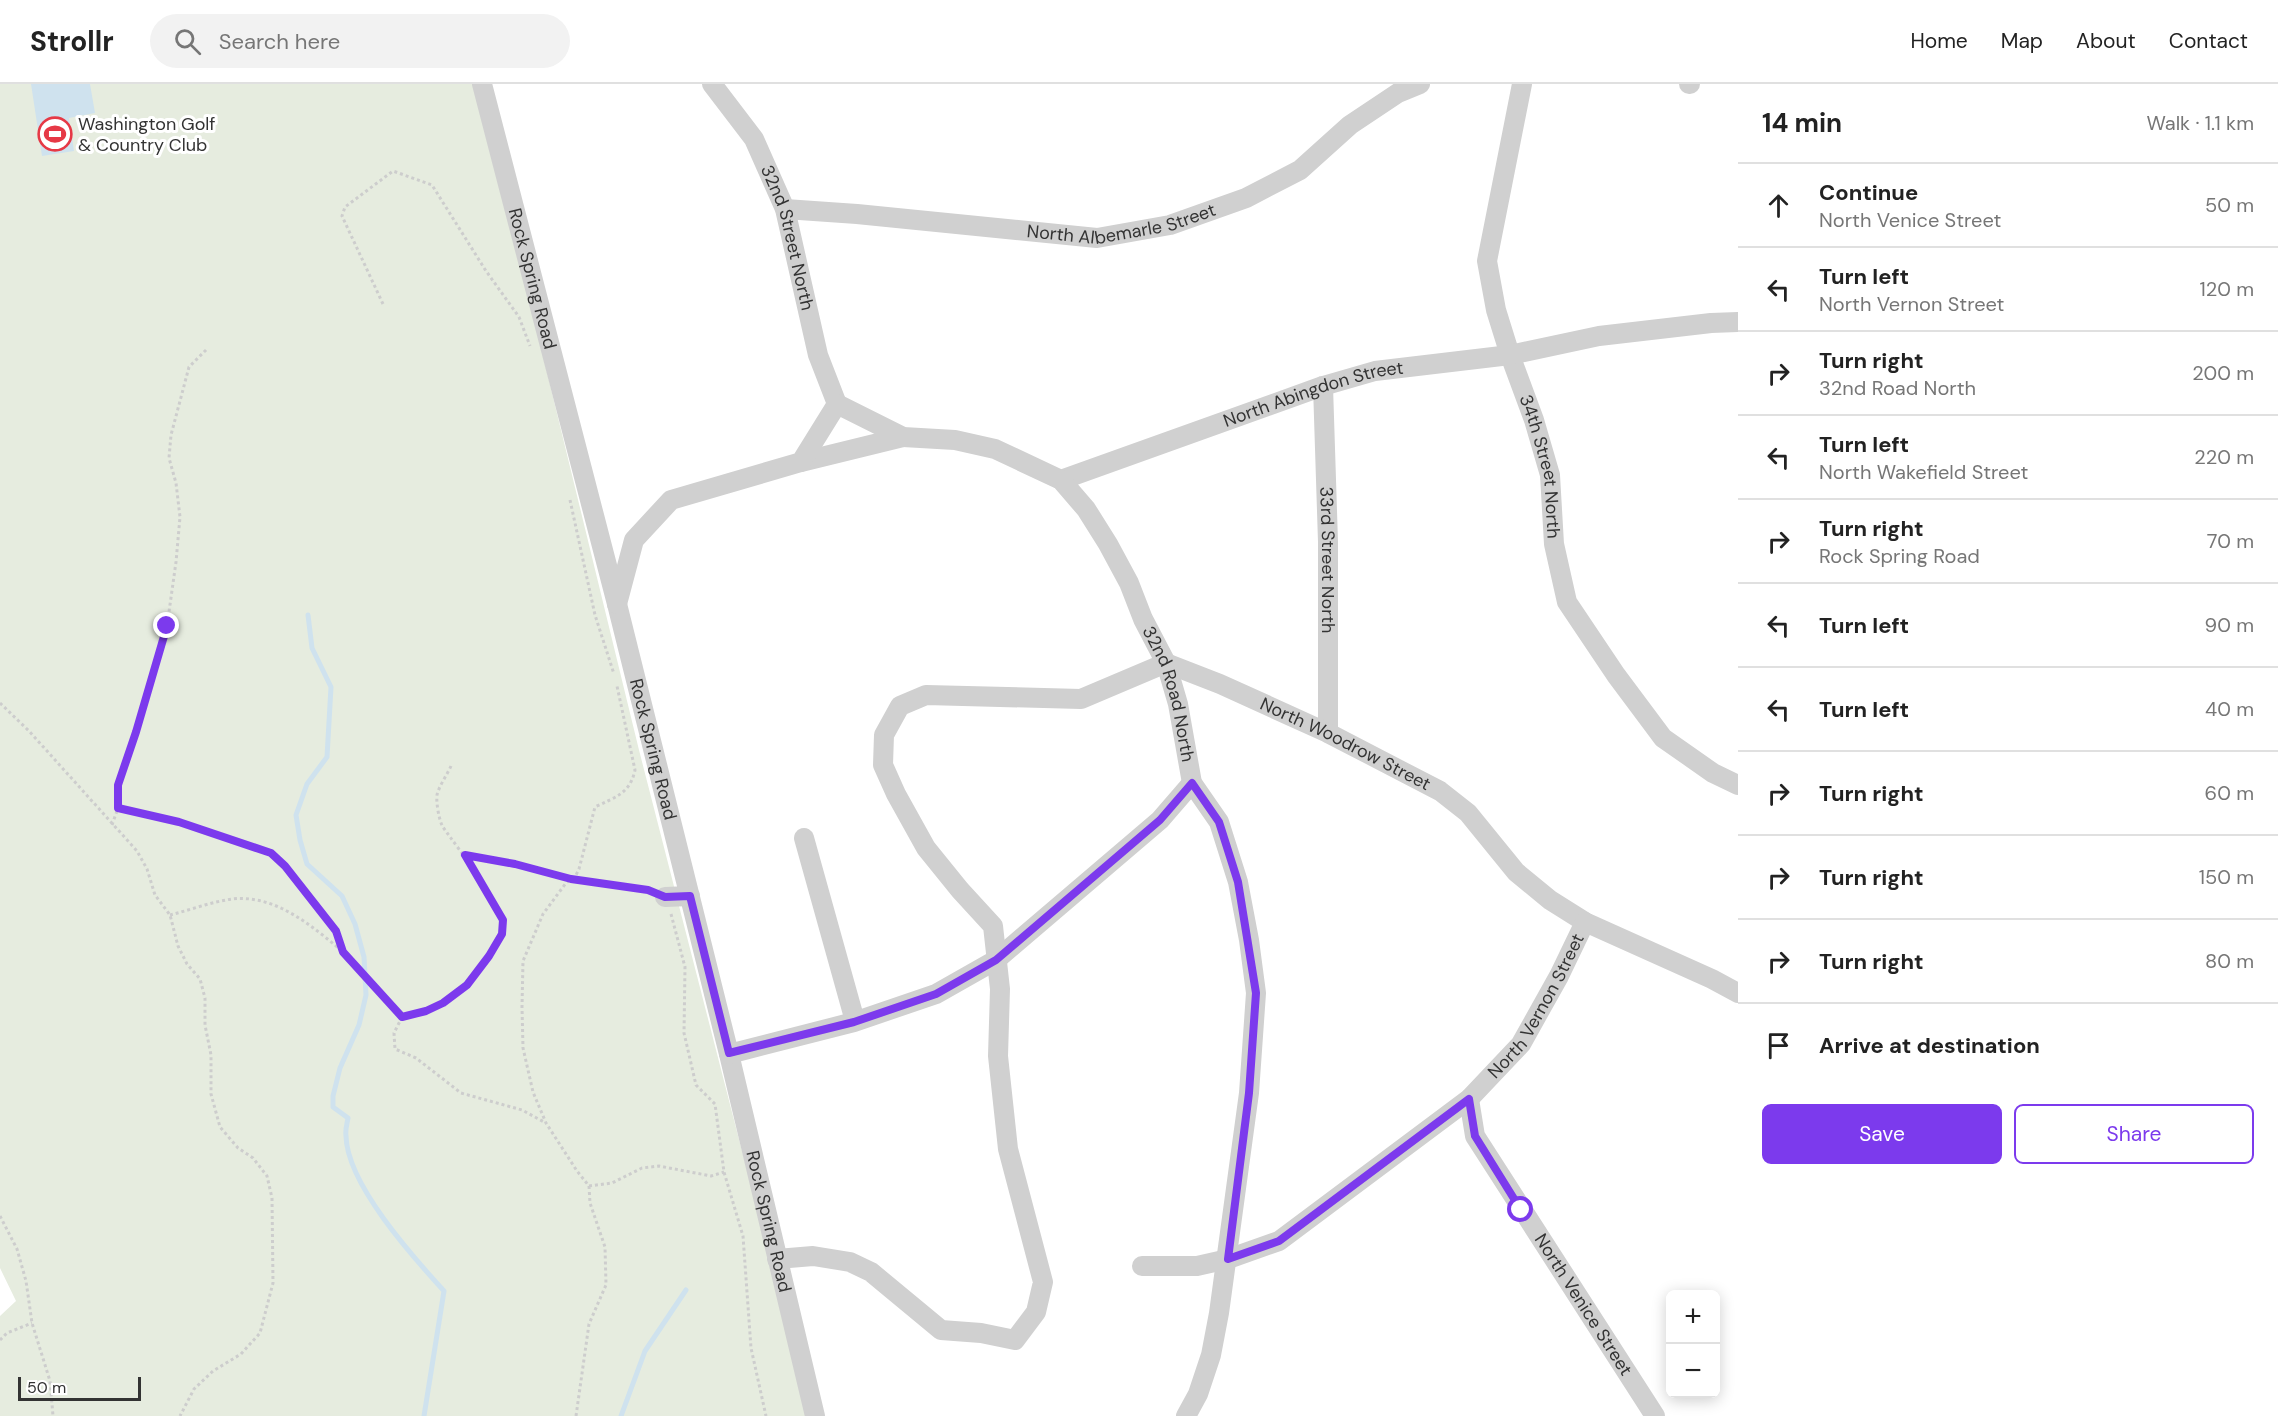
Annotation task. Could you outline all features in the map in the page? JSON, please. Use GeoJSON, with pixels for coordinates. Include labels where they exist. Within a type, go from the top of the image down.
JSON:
{"type":"FeatureCollection","features":[{"type":"Feature","properties":{"kind":"street","name":"Rock Spring Road"},"geometry":{"type":"LineString","coordinates":[[482,84],[603,548],[729,1053],[815,1416]]}},
{"type":"Feature","properties":{"kind":"street","name":"32nd Street North"},"geometry":{"type":"LineString","coordinates":[[712,84],[754,139],[785,209],[818,355],[837,404]]}},
{"type":"Feature","properties":{"kind":"street","name":"North Albemarle Street"},"geometry":{"type":"LineString","coordinates":[[785,209],[1097,238],[1170,225],[1246,198],[1300,170],[1350,125],[1398,93],[1420,84]]}},
{"type":"Feature","properties":{"kind":"street","name":"34th Street North"},"geometry":{"type":"LineString","coordinates":[[1522,84],[1487,261],[1496,310],[1534,420],[1550,475],[1554,544],[1567,602],[1616,675],[1663,738],[1713,773],[1738,785]]}},
{"type":"Feature","properties":{"kind":"street","name":"North Abingdon Street"},"geometry":{"type":"LineString","coordinates":[[1061,480],[1323,386],[1375,371],[1510,355],[1599,336],[1711,322],[1738,322]]}},
{"type":"Feature","properties":{"kind":"street","name":"33rd Street North"},"geometry":{"type":"LineString","coordinates":[[1323,386],[1328,542],[1328,733]]}},
{"type":"Feature","properties":{"kind":"street"},"geometry":{"type":"LineString","coordinates":[[801,462],[837,404],[903,437]]}},
{"type":"Feature","properties":{"kind":"street"},"geometry":{"type":"LineString","coordinates":[[617,604],[634,540],[671,500],[801,462],[903,437],[955,440],[995,449],[1061,480]]}},
{"type":"Feature","properties":{"kind":"street","name":"32nd Road North"},"geometry":{"type":"LineString","coordinates":[[1061,480],[1086,508],[1108,544],[1166,663],[1178,704],[1192,783],[1219,822],[1238,882],[1256,993],[1249,1093],[1228,1259],[1211,1355],[1198,1394],[1186,1416]]}},
{"type":"Feature","properties":{"kind":"street"},"geometry":{"type":"LineString","coordinates":[[603,548],[634,540]]}},
{"type":"Feature","properties":{"kind":"street"},"geometry":{"type":"LineString","coordinates":[[777,1258],[813,1256],[850,1262],[871,1272],[941,1330],[981,1333],[1015,1340],[1036,1312],[1043,1282],[1008,1149],[998,1056],[1000,989],[993,926],[926,848],[883,765],[884,735],[900,706],[926,695],[1081,699],[1166,663]]}},
{"type":"Feature","properties":{"kind":"street","name":"North Woodrow Street"},"geometry":{"type":"LineString","coordinates":[[1166,663],[1220,684],[1328,733],[1440,790],[1468,813],[1516,872],[1550,900],[1585,922],[1738,993]]}},
{"type":"Feature","properties":{"kind":"street"},"geometry":{"type":"LineString","coordinates":[[729,1053],[855,1021],[936,994],[996,960],[1160,820],[1192,783]]}},
{"type":"Feature","properties":{"kind":"street"},"geometry":{"type":"LineString","coordinates":[[804,838],[855,1021]]}},
{"type":"Feature","properties":{"kind":"street"},"geometry":{"type":"LineString","coordinates":[[665,897],[690,896]]}},
{"type":"Feature","properties":{"kind":"street","name":"North Vernon Street"},"geometry":{"type":"LineString","coordinates":[[1142,1266],[1197,1266],[1228,1259],[1279,1241],[1469,1099],[1521,1044],[1559,976],[1585,922]]}},
{"type":"Feature","properties":{"kind":"street","name":"North Venice Street"},"geometry":{"type":"LineString","coordinates":[[1469,1099],[1475,1136],[1655,1416]]}},
{"type":"Feature","properties":{"kind":"path"},"geometry":{"type":"LineString","coordinates":[[383,304],[342,216],[345,207],[393,171],[432,185],[480,262],[519,317],[531,349]]}},
{"type":"Feature","properties":{"kind":"path"},"geometry":{"type":"LineString","coordinates":[[112,825],[118,808],[118,785],[167,626],[180,517],[176,483],[169,458],[171,435],[189,367],[208,348]]}},
{"type":"Feature","properties":{"kind":"path"},"geometry":{"type":"LineString","coordinates":[[568,492],[595,615],[615,676],[635,770],[628,789],[595,807],[579,869],[543,914],[523,961],[523,1048],[534,1092],[546,1122],[577,1172],[589,1186],[590,1203],[605,1247],[606,1285],[589,1324],[576,1416]]}},
{"type":"Feature","properties":{"kind":"path"},"geometry":{"type":"LineString","coordinates":[[0,703],[137,851],[147,869],[155,895],[170,915],[178,946],[200,979],[205,998],[205,1025],[211,1054],[211,1094],[220,1127],[238,1148],[253,1158],[267,1176],[272,1198],[273,1283],[260,1332],[241,1354],[213,1371],[194,1389],[180,1416]]}},
{"type":"Feature","properties":{"kind":"path"},"geometry":{"type":"LineString","coordinates":[[451,766],[437,795],[441,825],[465,855],[503,920],[502,934],[467,985],[443,1003],[426,1011],[402,1017],[393,1033],[395,1049],[416,1058],[461,1093],[522,1110],[546,1122]]}},
{"type":"Feature","properties":{"kind":"path"},"geometry":{"type":"LineString","coordinates":[[118,808],[179,822],[271,853],[285,866],[336,931],[343,952]]}},
{"type":"Feature","properties":{"kind":"path"},"geometry":{"type":"LineString","coordinates":[[465,855],[515,864],[571,879],[648,890],[665,897],[685,967],[684,1033],[696,1085],[715,1104],[724,1172],[742,1236],[751,1348],[766,1416]]}},
{"type":"Feature","properties":{"kind":"path"},"geometry":{"type":"LineString","coordinates":[[170,915],[232,899],[250,899],[294,914],[343,952],[402,1017]]}},
{"type":"Feature","properties":{"kind":"path"},"geometry":{"type":"LineString","coordinates":[[589,1186],[612,1183],[642,1168],[659,1166],[711,1176],[724,1172]]}},
{"type":"Feature","properties":{"kind":"path"},"geometry":{"type":"LineString","coordinates":[[0,1216],[17,1249],[26,1281],[32,1323],[50,1381],[53,1416]]}},
{"type":"Feature","properties":{"kind":"path"},"geometry":{"type":"LineString","coordinates":[[0,1340],[7,1333],[32,1323]]}},
{"type":"Feature","properties":{"kind":"shaded area"},"geometry":{"type":"Polygon","coordinates":[[[0,84],[474,84],[639,750],[810,1416],[0,1416],[0,1316],[16,1301],[0,1268],[0,84]]]}},
{"type":"Feature","properties":{"kind":"water","name":"Washington Golf & Country Club"},"geometry":{"type":"Polygon","coordinates":[[[31,84],[90,84],[95,113],[69,118],[74,151],[42,156],[31,84]]]}},
{"type":"Feature","properties":{"kind":"waterway"},"geometry":{"type":"LineString","coordinates":[[308,615],[312,648],[331,687],[327,757],[307,784],[296,815],[307,864],[342,896],[355,924],[364,957],[366,995],[359,1025],[340,1068],[333,1096],[333,1107],[348,1118],[346,1134],[349,1155],[357,1176],[369,1197],[400,1240],[444,1291],[424,1416]]}},
{"type":"Feature","properties":{"kind":"waterway"},"geometry":{"type":"LineString","coordinates":[[621,1416],[645,1351],[686,1290]]}},
{"type":"Feature","properties":{"kind":"place","name":"Washington Golf & Country Club"},"geometry":{"type":"Point","coordinates":[55,134]}},
{"type":"Feature","properties":{"kind":"route"},"geometry":{"type":"LineString","coordinates":[[167,626],[118,785],[118,808],[179,822],[271,853],[285,866],[336,931],[343,952],[402,1017],[426,1011],[443,1003],[467,985],[502,934],[503,920],[465,855],[515,864],[571,879],[648,890],[665,897],[690,896],[729,1053],[854,1022],[936,994],[996,960],[1160,820],[1192,783],[1219,822],[1238,882],[1256,993],[1249,1093],[1228,1259],[1279,1241],[1469,1099],[1475,1136],[1521,1210]]}}]}
